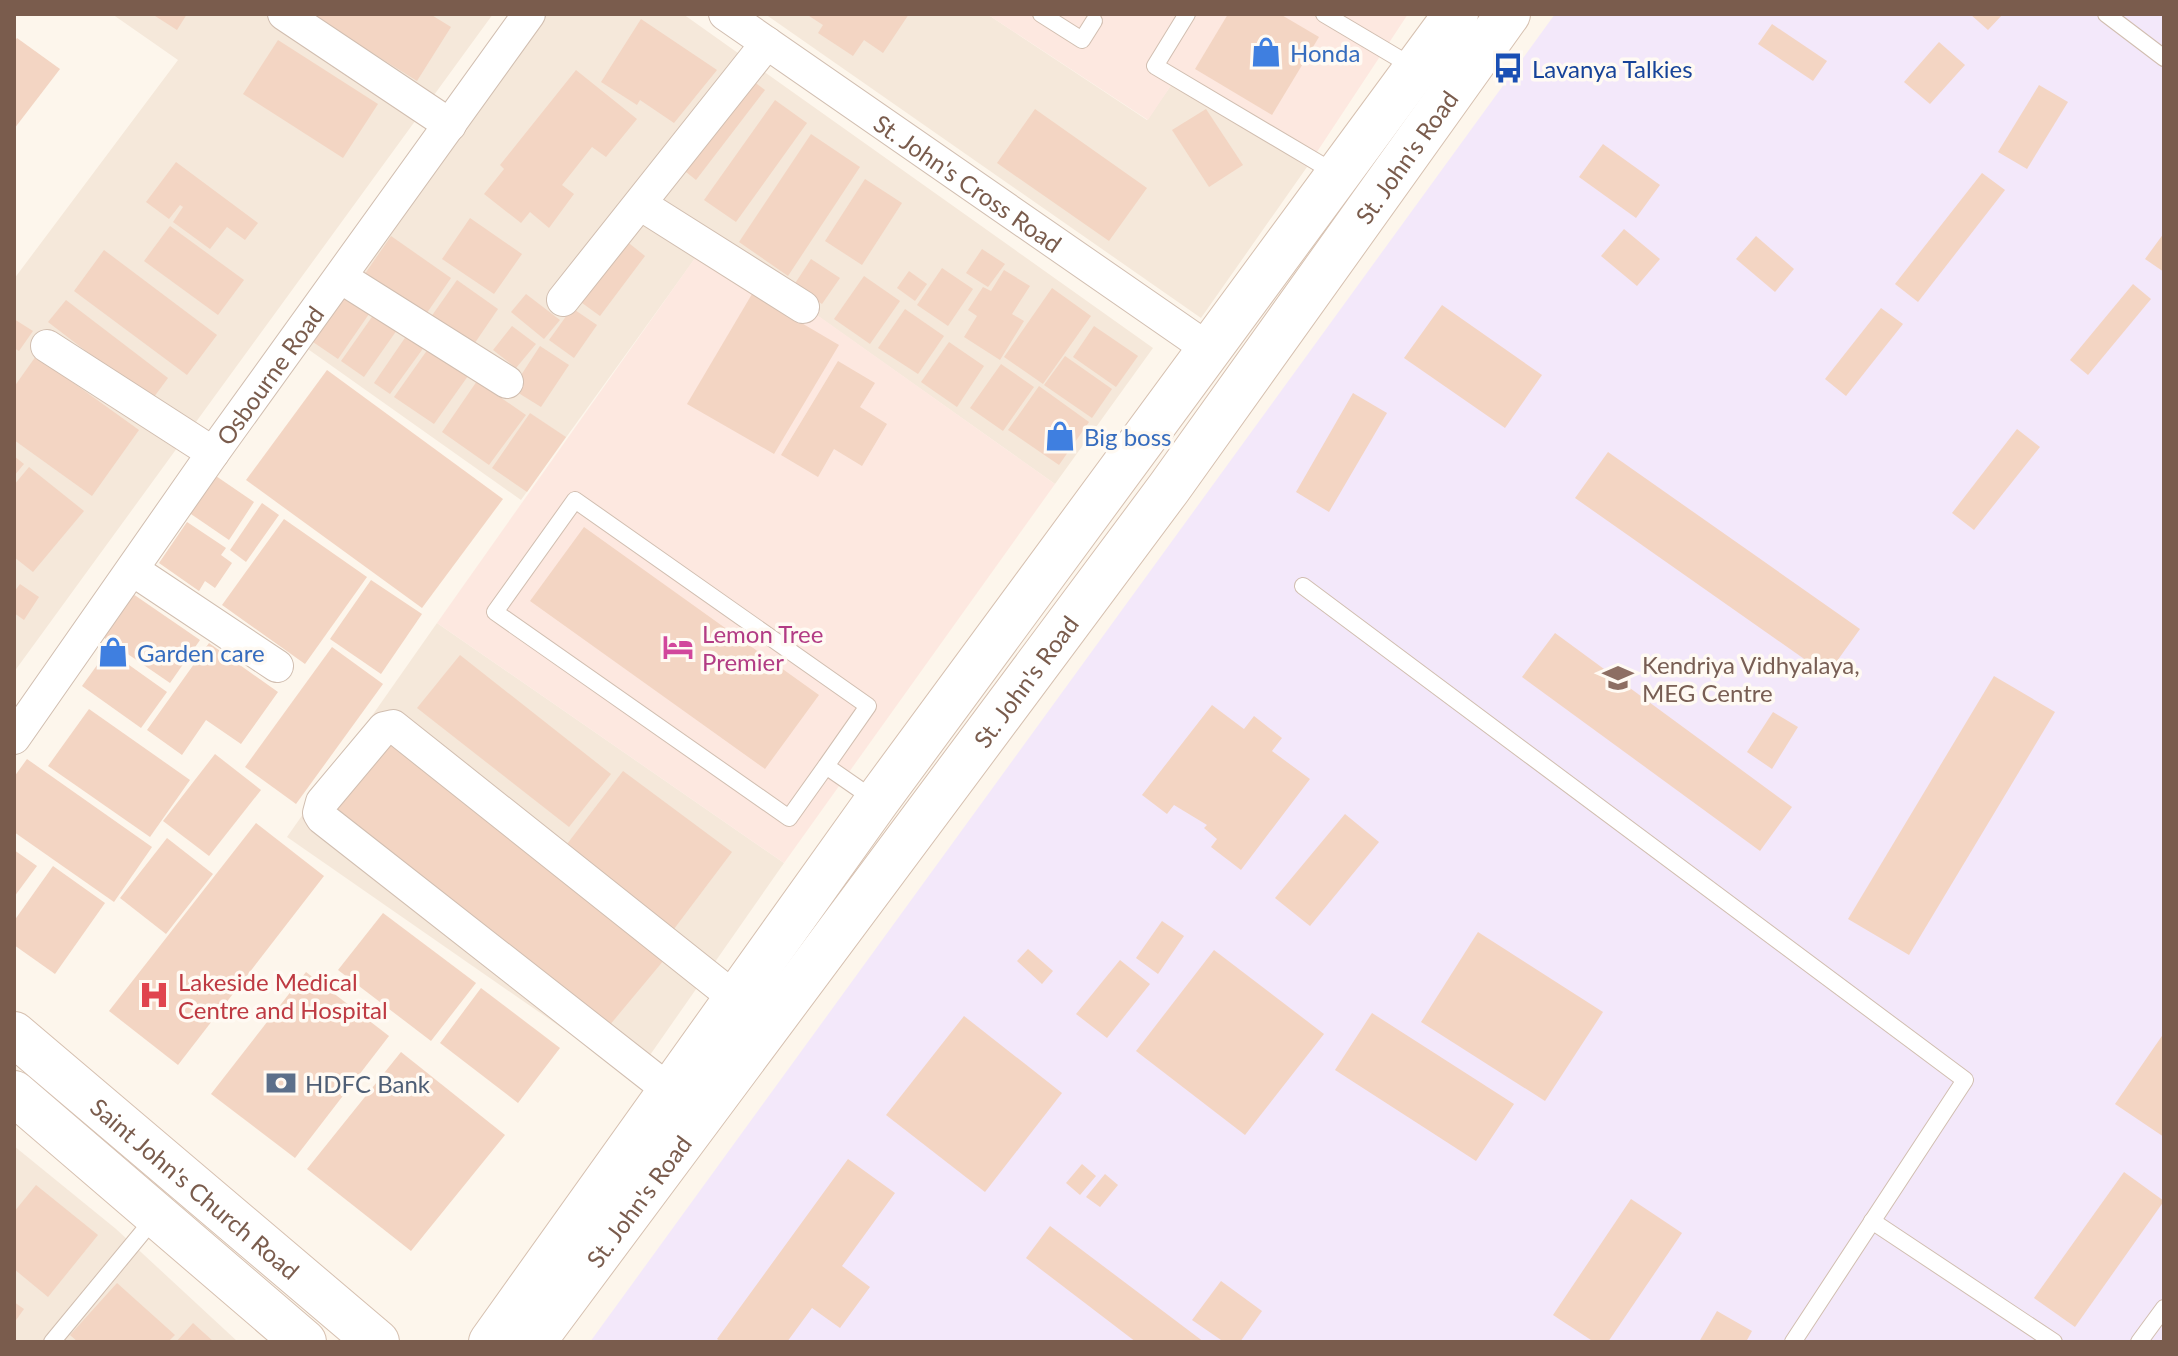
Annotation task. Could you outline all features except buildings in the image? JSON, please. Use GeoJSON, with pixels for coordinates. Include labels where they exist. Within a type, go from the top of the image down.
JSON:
{"type":"FeatureCollection","features":[{"type":"Feature","properties":{"kind":"main road","name":"St. John's Road"},"geometry":{"type":"LineString","coordinates":[[533,1342],[1169,488],[1508,14]]}},
{"type":"Feature","properties":{"kind":"main road","name":"St. John's Road"},"geometry":{"type":"LineString","coordinates":[[491,1342],[877,801],[1416,69],[1449,16]]}},
{"type":"Feature","properties":{"kind":"main road","name":"Saint John's Church Road"},"geometry":{"type":"LineString","coordinates":[[14,1034],[377,1342]]}},
{"type":"Feature","properties":{"kind":"main road","name":"Saint John's Church Road"},"geometry":{"type":"LineString","coordinates":[[14,1093],[304,1342]]}},
{"type":"Feature","properties":{"kind":"street"},"geometry":{"type":"LineString","coordinates":[[284,14],[450,125]]}},
{"type":"Feature","properties":{"kind":"street","name":"Osbourne Road"},"geometry":{"type":"LineString","coordinates":[[14,738],[24,702],[133,570],[213,453],[342,278],[529,14]]}},
{"type":"Feature","properties":{"kind":"street","name":"St. John's Cross Road"},"geometry":{"type":"LineString","coordinates":[[725,14],[1210,350]]}},
{"type":"Feature","properties":{"kind":"street"},"geometry":{"type":"LineString","coordinates":[[563,300],[767,43]]}},
{"type":"Feature","properties":{"kind":"street"},"geometry":{"type":"LineString","coordinates":[[640,204],[803,307]]}},
{"type":"Feature","properties":{"kind":"street"},"geometry":{"type":"LineString","coordinates":[[342,278],[507,382]]}},
{"type":"Feature","properties":{"kind":"street"},"geometry":{"type":"LineString","coordinates":[[47,346],[213,453]]}},
{"type":"Feature","properties":{"kind":"street"},"geometry":{"type":"LineString","coordinates":[[133,570],[277,666]]}},
{"type":"Feature","properties":{"kind":"street"},"geometry":{"type":"LineString","coordinates":[[670,1091],[322,818],[319,813],[322,802],[384,728],[397,728],[736,999]]}},
{"type":"Feature","properties":{"kind":"lane"},"geometry":{"type":"LineString","coordinates":[[1041,14],[1082,40],[1092,16]]}},
{"type":"Feature","properties":{"kind":"lane"},"geometry":{"type":"LineString","coordinates":[[1187,14],[1155,66],[1339,175]]}},
{"type":"Feature","properties":{"kind":"lane"},"geometry":{"type":"LineString","coordinates":[[1324,14],[1416,69]]}},
{"type":"Feature","properties":{"kind":"lane"},"geometry":{"type":"LineString","coordinates":[[2106,14],[2164,58]]}},
{"type":"Feature","properties":{"kind":"lane"},"geometry":{"type":"LineString","coordinates":[[575,500],[868,706],[826,766],[789,818],[495,612],[575,500]]}},
{"type":"Feature","properties":{"kind":"lane"},"geometry":{"type":"LineString","coordinates":[[1303,586],[1965,1080],[1793,1342]]}},
{"type":"Feature","properties":{"kind":"lane"},"geometry":{"type":"LineString","coordinates":[[826,766],[877,801]]}},
{"type":"Feature","properties":{"kind":"lane"},"geometry":{"type":"LineString","coordinates":[[52,1342],[157,1215]]}},
{"type":"Feature","properties":{"kind":"lane"},"geometry":{"type":"LineString","coordinates":[[1872,1221],[2054,1342]]}},
{"type":"Feature","properties":{"kind":"lane"},"geometry":{"type":"LineString","coordinates":[[2139,1342],[2164,1308]]}},
{"type":"Feature","properties":{"kind":"shaded area"},"geometry":{"type":"Polygon","coordinates":[[[112,14],[493,14],[14,672],[14,279],[178,60],[112,14]]]}},
{"type":"Feature","properties":{"kind":"shaded area"},"geometry":{"type":"Polygon","coordinates":[[[544,14],[683,14],[1153,348],[1055,484],[709,239],[521,500],[305,347],[544,14]]]}},
{"type":"Feature","properties":{"kind":"shaded area"},"geometry":{"type":"Polygon","coordinates":[[[765,14],[987,14],[1147,120],[1174,81],[1307,167],[1201,318],[765,14]]]}},
{"type":"Feature","properties":{"kind":"shaded area"},"geometry":{"type":"Polygon","coordinates":[[[987,14],[1408,14],[1307,167],[1174,81],[1148,120],[987,14]]]}},
{"type":"Feature","properties":{"kind":"shaded area","name":"Kendriya Vidhyalaya, MEG Centre"},"geometry":{"type":"Polygon","coordinates":[[[1555,14],[2164,14],[2164,1342],[590,1342],[1555,14]]]}},
{"type":"Feature","properties":{"kind":"shaded area"},"geometry":{"type":"Polygon","coordinates":[[[709,238],[1055,484],[784,863],[437,623],[709,238]]]}},
{"type":"Feature","properties":{"kind":"shaded area"},"geometry":{"type":"Polygon","coordinates":[[[437,623],[784,863],[634,1078],[287,837],[437,623]]]}},
{"type":"Feature","properties":{"kind":"shaded area"},"geometry":{"type":"Polygon","coordinates":[[[14,1146],[116,1229],[238,1342],[14,1342],[14,1146]]]}},
{"type":"Feature","properties":{"kind":"place","name":"Honda"},"geometry":{"type":"Point","coordinates":[1266,52]}},
{"type":"Feature","properties":{"kind":"place","name":"Lavanya Talkies"},"geometry":{"type":"Point","coordinates":[1508,68]}},
{"type":"Feature","properties":{"kind":"place","name":"Big boss"},"geometry":{"type":"Point","coordinates":[1060,436]}},
{"type":"Feature","properties":{"kind":"place","name":"Lemon Tree Premier"},"geometry":{"type":"Point","coordinates":[678,647]}},
{"type":"Feature","properties":{"kind":"place","name":"Garden care"},"geometry":{"type":"Point","coordinates":[113,652]}},
{"type":"Feature","properties":{"kind":"place","name":"Kendriya Vidhyalaya, MEG Centre"},"geometry":{"type":"Point","coordinates":[1618,678]}},
{"type":"Feature","properties":{"kind":"place","name":"Lakeside Medical Centre and Hospital"},"geometry":{"type":"Point","coordinates":[154,995]}},
{"type":"Feature","properties":{"kind":"place","name":"HDFC Bank"},"geometry":{"type":"Point","coordinates":[281,1083]}}]}
